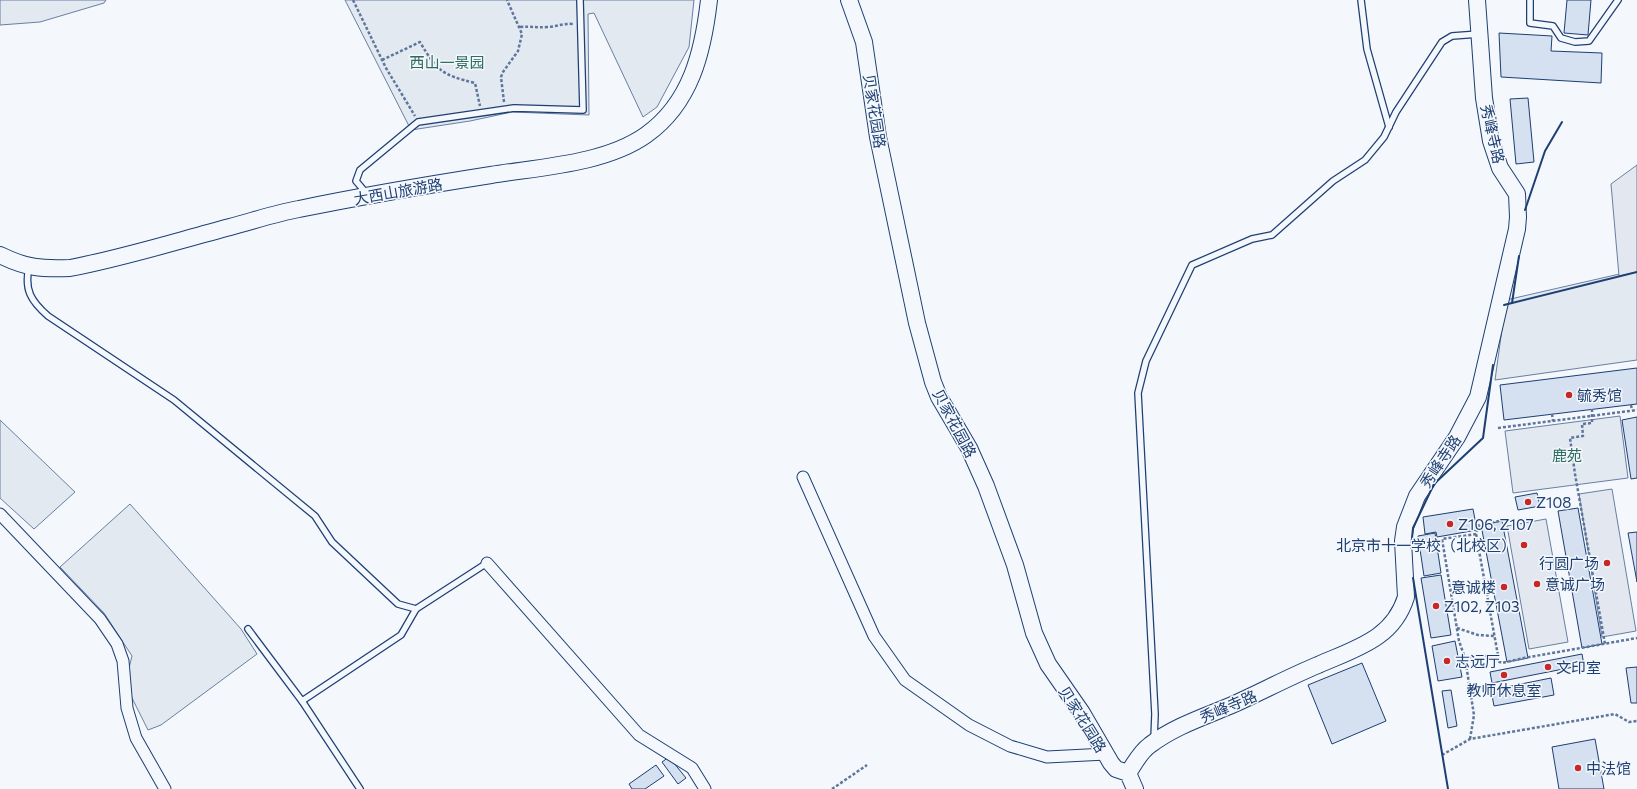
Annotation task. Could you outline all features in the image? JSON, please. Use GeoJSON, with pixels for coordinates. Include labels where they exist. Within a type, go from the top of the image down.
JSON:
{"type":"FeatureCollection","features":[{"type":"Feature","properties":{"kind":"street","name":"大西山旅游路"},"geometry":{"type":"LineString","coordinates":[[0,255],[20,265],[49,269],[79,266],[298,209],[564,164],[612,153],[635,142],[661,122],[684,94],[691,81],[703,41],[709,0]]}},
{"type":"Feature","properties":{"kind":"street","name":"贝家花园路"},"geometry":{"type":"LineString","coordinates":[[849,0],[864,42],[878,137],[917,323],[933,382],[939,397],[969,448],[986,486],[1015,565],[1034,634],[1043,654],[1055,676],[1082,713],[1106,754],[1116,768],[1128,773]]}},
{"type":"Feature","properties":{"kind":"street","name":"秀峰寺路"},"geometry":{"type":"LineString","coordinates":[[1128,773],[1139,755],[1154,742],[1196,719],[1261,692],[1358,647],[1378,636],[1390,625],[1404,605],[1406,597],[1403,541],[1405,527],[1417,496],[1458,437],[1478,397],[1517,229],[1517,194],[1500,168],[1491,140],[1484,98],[1477,0]]}},
{"type":"Feature","properties":{"kind":"street"},"geometry":{"type":"LineString","coordinates":[[803,477],[874,636],[905,680],[969,725],[1010,746],[1048,757],[1106,754]]}},
{"type":"Feature","properties":{"kind":"street"},"geometry":{"type":"LineString","coordinates":[[0,514],[100,619],[117,644],[123,661],[127,708],[136,738],[165,789]]}},
{"type":"Feature","properties":{"kind":"street"},"geometry":{"type":"LineString","coordinates":[[487,563],[639,735],[692,768],[705,789]]}},
{"type":"Feature","properties":{"kind":"street"},"geometry":{"type":"LineString","coordinates":[[1128,773],[1135,789]]}},
{"type":"Feature","properties":{"kind":"lane"},"geometry":{"type":"LineString","coordinates":[[368,196],[356,181],[360,170],[418,122],[505,109],[583,110],[580,0]]}},
{"type":"Feature","properties":{"kind":"lane"},"geometry":{"type":"LineString","coordinates":[[1361,0],[1367,49],[1389,127]]}},
{"type":"Feature","properties":{"kind":"lane"},"geometry":{"type":"LineString","coordinates":[[1530,0],[1530,23],[1553,26],[1561,38],[1575,42],[1589,41],[1618,0]]}},
{"type":"Feature","properties":{"kind":"lane"},"geometry":{"type":"LineString","coordinates":[[1154,742],[1155,714],[1138,393],[1146,361],[1192,265],[1252,239],[1272,235],[1333,182],[1366,160],[1384,137],[1396,112],[1442,42],[1452,36],[1479,34]]}},
{"type":"Feature","properties":{"kind":"lane"},"geometry":{"type":"LineString","coordinates":[[29,266],[26,279],[35,304],[48,316],[174,400],[315,516],[332,542],[398,604],[416,609]]}},
{"type":"Feature","properties":{"kind":"lane"},"geometry":{"type":"LineString","coordinates":[[302,701],[402,636],[416,609],[487,563]]}},
{"type":"Feature","properties":{"kind":"lane"},"geometry":{"type":"LineString","coordinates":[[248,629],[302,701],[360,789]]}},
{"type":"Feature","properties":{"kind":"path"},"geometry":{"type":"LineString","coordinates":[[353,0],[382,60],[418,122]]}},
{"type":"Feature","properties":{"kind":"path"},"geometry":{"type":"LineString","coordinates":[[505,109],[501,77],[518,51],[522,34],[506,0]]}},
{"type":"Feature","properties":{"kind":"path"},"geometry":{"type":"LineString","coordinates":[[520,27],[534,25],[547,28],[563,23],[581,25]]}},
{"type":"Feature","properties":{"kind":"path"},"geometry":{"type":"LineString","coordinates":[[382,60],[420,42],[433,65],[451,77],[475,83],[481,112]]}},
{"type":"Feature","properties":{"kind":"path"},"geometry":{"type":"LineString","coordinates":[[1631,405],[1632,410]]}},
{"type":"Feature","properties":{"kind":"path"},"geometry":{"type":"LineString","coordinates":[[1592,410],[1592,423],[1582,424],[1583,436],[1570,438],[1604,644]]}},
{"type":"Feature","properties":{"kind":"path"},"geometry":{"type":"LineString","coordinates":[[1498,428],[1637,410]]}},
{"type":"Feature","properties":{"kind":"path"},"geometry":{"type":"LineString","coordinates":[[1552,414],[1553,421]]}},
{"type":"Feature","properties":{"kind":"path"},"geometry":{"type":"LineString","coordinates":[[1499,662],[1476,534],[1479,525],[1504,520],[1507,526]]}},
{"type":"Feature","properties":{"kind":"path"},"geometry":{"type":"LineString","coordinates":[[1470,740],[1474,715],[1465,658],[1459,641],[1442,539],[1476,534]]}},
{"type":"Feature","properties":{"kind":"path"},"geometry":{"type":"LineString","coordinates":[[1457,628],[1478,635],[1494,636]]}},
{"type":"Feature","properties":{"kind":"path"},"geometry":{"type":"LineString","coordinates":[[1465,658],[1483,655],[1502,663],[1637,638]]}},
{"type":"Feature","properties":{"kind":"path"},"geometry":{"type":"LineString","coordinates":[[1442,755],[1470,740],[1615,714],[1629,722],[1637,721]]}},
{"type":"Feature","properties":{"kind":"path"},"geometry":{"type":"LineString","coordinates":[[832,789],[867,765]]}},
{"type":"Feature","properties":{"kind":"green space"},"geometry":{"type":"Polygon","coordinates":[[[0,0],[106,0],[104,3],[40,22],[0,25],[0,0]]]}},
{"type":"Feature","properties":{"kind":"green space","name":"西山一景园"},"geometry":{"type":"Polygon","coordinates":[[[345,0],[694,0],[689,47],[657,107],[643,117],[594,13],[588,14],[589,115],[512,112],[470,121],[411,130],[345,0]]]}},
{"type":"Feature","properties":{"kind":"green space"},"geometry":{"type":"Polygon","coordinates":[[[1637,270],[1637,360],[1495,380],[1506,300],[1637,270]]]}},
{"type":"Feature","properties":{"kind":"green space","name":"鹿苑"},"geometry":{"type":"Polygon","coordinates":[[[1620,416],[1628,478],[1513,493],[1505,431],[1620,416]]]}},
{"type":"Feature","properties":{"kind":"green space"},"geometry":{"type":"Polygon","coordinates":[[[0,420],[75,492],[34,529],[0,498],[0,420]]]}},
{"type":"Feature","properties":{"kind":"green space"},"geometry":{"type":"Polygon","coordinates":[[[130,504],[241,629],[257,654],[161,725],[148,730],[125,684],[132,656],[104,613],[60,567],[130,504]]]}},
{"type":"Feature","properties":{"kind":"shaded area"},"geometry":{"type":"Polygon","coordinates":[[[1637,165],[1637,272],[1619,276],[1611,184],[1637,165]]]}},
{"type":"Feature","properties":{"kind":"shaded area","name":"行圆广场"},"geometry":{"type":"Polygon","coordinates":[[[1612,489],[1636,631],[1602,637],[1579,494],[1612,489]]]}},
{"type":"Feature","properties":{"kind":"shaded area","name":"意诚广场"},"geometry":{"type":"Polygon","coordinates":[[[1546,519],[1568,642],[1529,649],[1507,526],[1546,519]]]}},
{"type":"Feature","properties":{"kind":"building"},"geometry":{"type":"Polygon","coordinates":[[[1567,0],[1591,0],[1588,35],[1564,33],[1567,0]]]}},
{"type":"Feature","properties":{"kind":"building"},"geometry":{"type":"Polygon","coordinates":[[[1499,33],[1552,36],[1551,51],[1602,53],[1601,83],[1501,77],[1499,33]]]}},
{"type":"Feature","properties":{"kind":"building"},"geometry":{"type":"Polygon","coordinates":[[[1528,98],[1534,162],[1516,164],[1510,99],[1528,98]]]}},
{"type":"Feature","properties":{"kind":"building","name":"毓秀馆"},"geometry":{"type":"Polygon","coordinates":[[[1637,368],[1637,404],[1504,420],[1500,385],[1637,368]]]}},
{"type":"Feature","properties":{"kind":"building"},"geometry":{"type":"Polygon","coordinates":[[[1637,417],[1637,478],[1631,479],[1622,420],[1637,417]]]}},
{"type":"Feature","properties":{"kind":"building","name":"Z108"},"geometry":{"type":"Polygon","coordinates":[[[1537,493],[1540,506],[1518,510],[1515,497],[1537,493]]]}},
{"type":"Feature","properties":{"kind":"building"},"geometry":{"type":"Polygon","coordinates":[[[1578,508],[1602,644],[1582,648],[1558,511],[1578,508]]]}},
{"type":"Feature","properties":{"kind":"building","name":"Z106, Z107"},"geometry":{"type":"Polygon","coordinates":[[[1473,509],[1477,530],[1437,537],[1436,532],[1425,534],[1423,517],[1473,509]]]}},
{"type":"Feature","properties":{"kind":"building","name":"意诚楼"},"geometry":{"type":"Polygon","coordinates":[[[1502,521],[1528,658],[1507,662],[1481,525],[1502,521]]]}},
{"type":"Feature","properties":{"kind":"building"},"geometry":{"type":"Polygon","coordinates":[[[1637,532],[1637,582],[1628,533],[1637,532]]]}},
{"type":"Feature","properties":{"kind":"building"},"geometry":{"type":"Polygon","coordinates":[[[1435,533],[1441,573],[1424,576],[1418,536],[1435,533]]]}},
{"type":"Feature","properties":{"kind":"building","name":"Z102, Z103"},"geometry":{"type":"Polygon","coordinates":[[[1441,575],[1451,635],[1431,638],[1421,578],[1441,575]]]}},
{"type":"Feature","properties":{"kind":"building","name":"志远厅"},"geometry":{"type":"Polygon","coordinates":[[[1455,641],[1462,677],[1438,681],[1432,646],[1455,641]]]}},
{"type":"Feature","properties":{"kind":"building"},"geometry":{"type":"Polygon","coordinates":[[[1582,654],[1584,665],[1492,683],[1490,672],[1582,654]]]}},
{"type":"Feature","properties":{"kind":"building"},"geometry":{"type":"Polygon","coordinates":[[[1362,663],[1386,721],[1332,744],[1308,685],[1362,663]]]}},
{"type":"Feature","properties":{"kind":"building"},"geometry":{"type":"Polygon","coordinates":[[[1637,667],[1637,703],[1631,703],[1626,668],[1637,667]]]}},
{"type":"Feature","properties":{"kind":"building"},"geometry":{"type":"Polygon","coordinates":[[[1551,678],[1554,695],[1494,706],[1491,690],[1551,678]]]}},
{"type":"Feature","properties":{"kind":"building"},"geometry":{"type":"Polygon","coordinates":[[[1451,690],[1457,726],[1448,728],[1442,691],[1451,690]]]}},
{"type":"Feature","properties":{"kind":"building","name":"中法馆"},"geometry":{"type":"Polygon","coordinates":[[[1595,739],[1604,789],[1559,789],[1552,747],[1595,739]]]}},
{"type":"Feature","properties":{"kind":"building"},"geometry":{"type":"Polygon","coordinates":[[[669,757],[686,778],[678,784],[662,762],[669,757]]]}},
{"type":"Feature","properties":{"kind":"building"},"geometry":{"type":"Polygon","coordinates":[[[656,765],[664,776],[645,789],[632,789],[629,784],[656,765]]]}},
{"type":"Feature","properties":{"kind":"wall"},"geometry":{"type":"LineString","coordinates":[[1525,210],[1545,151],[1562,122]]}},
{"type":"Feature","properties":{"kind":"wall"},"geometry":{"type":"LineString","coordinates":[[1504,305],[1512,303],[1519,256]]}},
{"type":"Feature","properties":{"kind":"wall"},"geometry":{"type":"LineString","coordinates":[[1512,303],[1637,272]]}},
{"type":"Feature","properties":{"kind":"wall"},"geometry":{"type":"LineString","coordinates":[[1411,548],[1413,528],[1434,484],[1483,438],[1493,365]]}},
{"type":"Feature","properties":{"kind":"wall"},"geometry":{"type":"LineString","coordinates":[[1413,578],[1448,789]]}},
{"type":"Feature","properties":{"kind":"place","name":"毓秀馆"},"geometry":{"type":"Point","coordinates":[1569,395]}},
{"type":"Feature","properties":{"kind":"place","name":"Z108"},"geometry":{"type":"Point","coordinates":[1528,502]}},
{"type":"Feature","properties":{"kind":"place","name":"Z106, Z107"},"geometry":{"type":"Point","coordinates":[1450,524]}},
{"type":"Feature","properties":{"kind":"place","name":"北京市十一学校（北校区）"},"geometry":{"type":"Point","coordinates":[1524,545]}},
{"type":"Feature","properties":{"kind":"place","name":"行圆广场"},"geometry":{"type":"Point","coordinates":[1607,563]}},
{"type":"Feature","properties":{"kind":"place","name":"意诚广场"},"geometry":{"type":"Point","coordinates":[1537,584]}},
{"type":"Feature","properties":{"kind":"place","name":"意诚楼"},"geometry":{"type":"Point","coordinates":[1504,587]}},
{"type":"Feature","properties":{"kind":"place","name":"Z102, Z103"},"geometry":{"type":"Point","coordinates":[1436,606]}},
{"type":"Feature","properties":{"kind":"place","name":"志远厅"},"geometry":{"type":"Point","coordinates":[1447,661]}},
{"type":"Feature","properties":{"kind":"place","name":"文印室"},"geometry":{"type":"Point","coordinates":[1548,667]}},
{"type":"Feature","properties":{"kind":"place","name":"教师休息室"},"geometry":{"type":"Point","coordinates":[1504,675]}},
{"type":"Feature","properties":{"kind":"place","name":"中法馆"},"geometry":{"type":"Point","coordinates":[1578,768]}}]}
